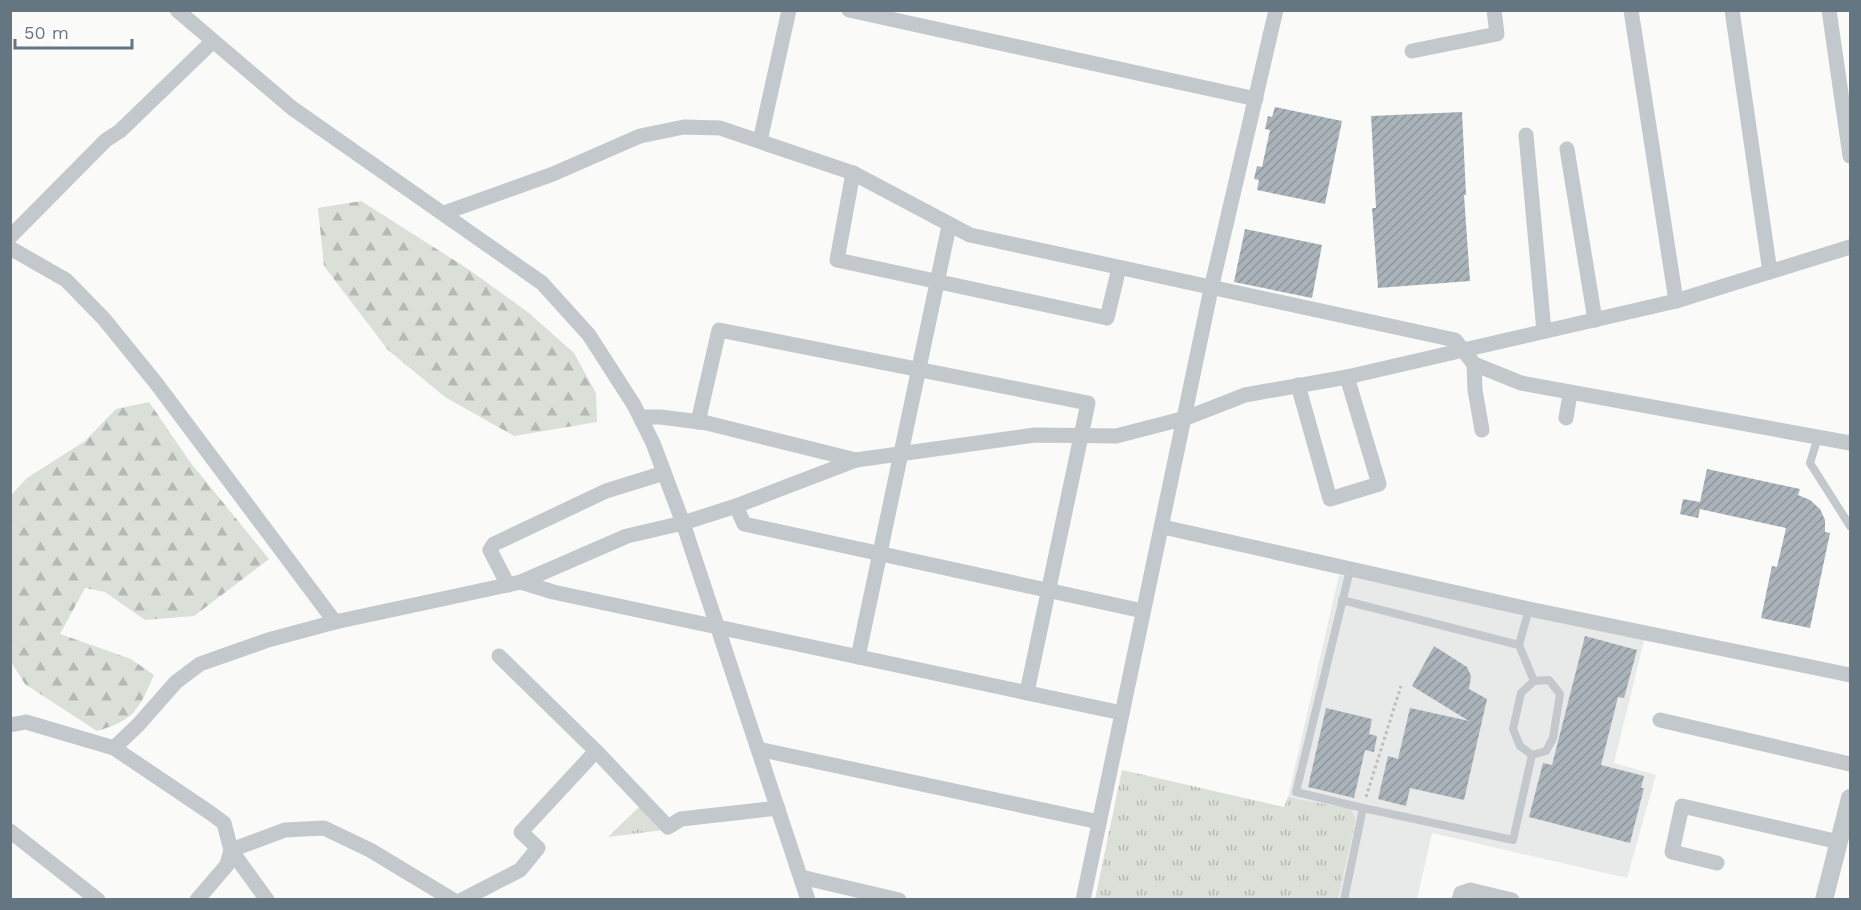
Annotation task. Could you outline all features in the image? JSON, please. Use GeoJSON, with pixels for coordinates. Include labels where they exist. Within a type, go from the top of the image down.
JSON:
{"type":"FeatureCollection","features":[{"type":"Feature","properties":{"kind":"street"},"geometry":{"type":"LineString","coordinates":[[177,10],[292,108],[542,283],[566,306],[589,335],[641,417],[664,473],[683,523],[808,900]]}},
{"type":"Feature","properties":{"kind":"street"},"geometry":{"type":"LineString","coordinates":[[760,141],[789,10]]}},
{"type":"Feature","properties":{"kind":"street"},"geometry":{"type":"LineString","coordinates":[[849,10],[1256,99]]}},
{"type":"Feature","properties":{"kind":"street"},"geometry":{"type":"LineString","coordinates":[[1083,900],[1186,418],[1211,288],[1276,10]]}},
{"type":"Feature","properties":{"kind":"street"},"geometry":{"type":"LineString","coordinates":[[1412,51],[1497,34],[1494,10]]}},
{"type":"Feature","properties":{"kind":"street"},"geometry":{"type":"LineString","coordinates":[[1631,10],[1676,301]]}},
{"type":"Feature","properties":{"kind":"street"},"geometry":{"type":"LineString","coordinates":[[1732,10],[1770,272]]}},
{"type":"Feature","properties":{"kind":"street"},"geometry":{"type":"LineString","coordinates":[[1829,10],[1851,156]]}},
{"type":"Feature","properties":{"kind":"street"},"geometry":{"type":"LineString","coordinates":[[10,237],[106,140],[120,131],[212,42]]}},
{"type":"Feature","properties":{"kind":"street"},"geometry":{"type":"LineString","coordinates":[[444,213],[553,174],[640,136],[684,127],[720,128],[853,173],[970,236],[1455,340],[1474,364],[1521,383],[1570,394],[1851,443]]}},
{"type":"Feature","properties":{"kind":"street"},"geometry":{"type":"LineString","coordinates":[[1526,135],[1544,331]]}},
{"type":"Feature","properties":{"kind":"street"},"geometry":{"type":"LineString","coordinates":[[1567,149],[1595,320]]}},
{"type":"Feature","properties":{"kind":"street"},"geometry":{"type":"LineString","coordinates":[[853,173],[837,260],[1107,318],[1119,268]]}},
{"type":"Feature","properties":{"kind":"street"},"geometry":{"type":"LineString","coordinates":[[858,657],[899,454],[949,226]]}},
{"type":"Feature","properties":{"kind":"street"},"geometry":{"type":"LineString","coordinates":[[114,748],[140,724],[176,682],[200,664],[268,640],[335,622],[514,583],[627,536],[683,523],[736,506],[856,460],[1035,435],[1116,436],[1186,418],[1245,395],[1347,377],[1676,301],[1851,247]]}},
{"type":"Feature","properties":{"kind":"street"},"geometry":{"type":"LineString","coordinates":[[10,248],[66,280],[104,319],[156,383],[335,622]]}},
{"type":"Feature","properties":{"kind":"street"},"geometry":{"type":"LineString","coordinates":[[698,422],[719,330],[1088,403],[1027,692]]}},
{"type":"Feature","properties":{"kind":"street"},"geometry":{"type":"LineString","coordinates":[[1474,364],[1475,390],[1482,430]]}},
{"type":"Feature","properties":{"kind":"street"},"geometry":{"type":"LineString","coordinates":[[1298,385],[1330,499],[1379,484],[1347,377]]}},
{"type":"Feature","properties":{"kind":"street"},"geometry":{"type":"LineString","coordinates":[[1566,418],[1570,394]]}},
{"type":"Feature","properties":{"kind":"street"},"geometry":{"type":"LineString","coordinates":[[641,417],[698,422],[856,460]]}},
{"type":"Feature","properties":{"kind":"street"},"geometry":{"type":"LineString","coordinates":[[664,473],[606,491],[494,544],[490,550],[514,583],[1122,713]]}},
{"type":"Feature","properties":{"kind":"street"},"geometry":{"type":"LineString","coordinates":[[736,506],[744,524],[1143,611]]}},
{"type":"Feature","properties":{"kind":"street"},"geometry":{"type":"LineString","coordinates":[[1162,527],[1529,609],[1851,675]]}},
{"type":"Feature","properties":{"kind":"street"},"geometry":{"type":"LineString","coordinates":[[499,656],[596,751],[668,827],[681,819],[778,808]]}},
{"type":"Feature","properties":{"kind":"street"},"geometry":{"type":"LineString","coordinates":[[1660,720],[1851,764]]}},
{"type":"Feature","properties":{"kind":"street"},"geometry":{"type":"LineString","coordinates":[[10,725],[26,722],[114,748],[224,823],[231,850],[267,900]]}},
{"type":"Feature","properties":{"kind":"street"},"geometry":{"type":"LineString","coordinates":[[758,749],[1099,822]]}},
{"type":"Feature","properties":{"kind":"street"},"geometry":{"type":"LineString","coordinates":[[462,900],[520,870],[538,848],[521,832],[596,751]]}},
{"type":"Feature","properties":{"kind":"street"},"geometry":{"type":"LineString","coordinates":[[1824,900],[1851,798]]}},
{"type":"Feature","properties":{"kind":"street"},"geometry":{"type":"LineString","coordinates":[[1718,863],[1671,852],[1682,806],[1839,842]]}},
{"type":"Feature","properties":{"kind":"street"},"geometry":{"type":"LineString","coordinates":[[231,850],[285,830],[324,828],[370,850],[453,900]]}},
{"type":"Feature","properties":{"kind":"street"},"geometry":{"type":"LineString","coordinates":[[10,831],[98,900]]}},
{"type":"Feature","properties":{"kind":"street"},"geometry":{"type":"LineString","coordinates":[[196,900],[227,865],[231,850]]}},
{"type":"Feature","properties":{"kind":"street"},"geometry":{"type":"LineString","coordinates":[[801,877],[899,900]]}},
{"type":"Feature","properties":{"kind":"street"},"geometry":{"type":"LineString","coordinates":[[1459,900],[1461,893],[1470,890],[1512,900]]}},
{"type":"Feature","properties":{"kind":"lane"},"geometry":{"type":"LineString","coordinates":[[1818,437],[1810,463],[1851,526]]}},
{"type":"Feature","properties":{"kind":"lane"},"geometry":{"type":"LineString","coordinates":[[1350,570],[1296,792],[1513,840],[1532,755]]}},
{"type":"Feature","properties":{"kind":"lane"},"geometry":{"type":"LineString","coordinates":[[1342,600],[1519,645]]}},
{"type":"Feature","properties":{"kind":"lane"},"geometry":{"type":"LineString","coordinates":[[1529,609],[1519,645],[1534,681]]}},
{"type":"Feature","properties":{"kind":"lane"},"geometry":{"type":"LineString","coordinates":[[1549,680],[1560,694],[1553,738],[1546,751],[1532,755],[1520,746],[1513,729],[1521,693],[1534,681],[1549,680]]}},
{"type":"Feature","properties":{"kind":"lane"},"geometry":{"type":"LineString","coordinates":[[1344,900],[1363,807]]}},
{"type":"Feature","properties":{"kind":"path"},"geometry":{"type":"LineString","coordinates":[[1363,807],[1401,686]]}},
{"type":"Feature","properties":{"kind":"shaded area"},"geometry":{"type":"Polygon","coordinates":[[[1339,575],[1645,637],[1614,763],[1656,775],[1627,878],[1432,833],[1417,899],[1338,899],[1356,819],[1351,809],[1288,797],[1339,575]]]}},
{"type":"Feature","properties":{"kind":"green space"},"geometry":{"type":"Polygon","coordinates":[[[361,201],[468,269],[529,313],[574,353],[596,393],[597,422],[514,436],[445,397],[388,350],[324,266],[318,208],[361,201]]]}},
{"type":"Feature","properties":{"kind":"green space"},"geometry":{"type":"Polygon","coordinates":[[[149,402],[190,462],[269,559],[194,616],[145,620],[105,592],[85,588],[60,634],[131,659],[154,675],[134,712],[120,722],[97,731],[25,684],[11,662],[11,495],[27,478],[85,441],[116,409],[149,402]]]}},
{"type":"Feature","properties":{"kind":"green space"},"geometry":{"type":"Polygon","coordinates":[[[1122,770],[1284,807],[1288,797],[1351,809],[1356,819],[1338,899],[1095,899],[1122,770]]]}},
{"type":"Feature","properties":{"kind":"green space"},"geometry":{"type":"Polygon","coordinates":[[[641,805],[664,830],[608,837],[641,805]]]}},
{"type":"Feature","properties":{"kind":"building"},"geometry":{"type":"Polygon","coordinates":[[[1275,107],[1342,121],[1325,204],[1257,190],[1259,180],[1254,179],[1257,166],[1262,167],[1270,130],[1265,129],[1268,116],[1272,117],[1275,107]]]}},
{"type":"Feature","properties":{"kind":"building"},"geometry":{"type":"Polygon","coordinates":[[[1462,112],[1466,195],[1464,195],[1470,281],[1378,288],[1372,208],[1376,208],[1371,116],[1462,112]]]}},
{"type":"Feature","properties":{"kind":"building"},"geometry":{"type":"Polygon","coordinates":[[[1245,229],[1322,245],[1312,298],[1234,282],[1245,229]]]}},
{"type":"Feature","properties":{"kind":"building"},"geometry":{"type":"Polygon","coordinates":[[[1707,469],[1800,489],[1798,495],[1810,500],[1820,509],[1825,520],[1825,532],[1830,533],[1810,628],[1761,618],[1772,566],[1777,567],[1786,528],[1700,509],[1698,518],[1680,514],[1683,499],[1700,502],[1707,469]]]}},
{"type":"Feature","properties":{"kind":"building"},"geometry":{"type":"Polygon","coordinates":[[[1585,636],[1637,650],[1624,698],[1618,697],[1601,765],[1644,776],[1641,788],[1644,788],[1630,843],[1529,817],[1543,763],[1552,765],[1585,636]]]}},
{"type":"Feature","properties":{"kind":"building"},"geometry":{"type":"Polygon","coordinates":[[[1434,646],[1467,667],[1471,676],[1469,689],[1487,699],[1464,800],[1410,788],[1406,806],[1378,799],[1388,756],[1398,759],[1410,708],[1469,721],[1412,686],[1434,646]]]}},
{"type":"Feature","properties":{"kind":"building"},"geometry":{"type":"Polygon","coordinates":[[[1326,708],[1372,719],[1369,734],[1377,736],[1374,752],[1365,750],[1354,798],[1308,787],[1326,708]]]}}]}
